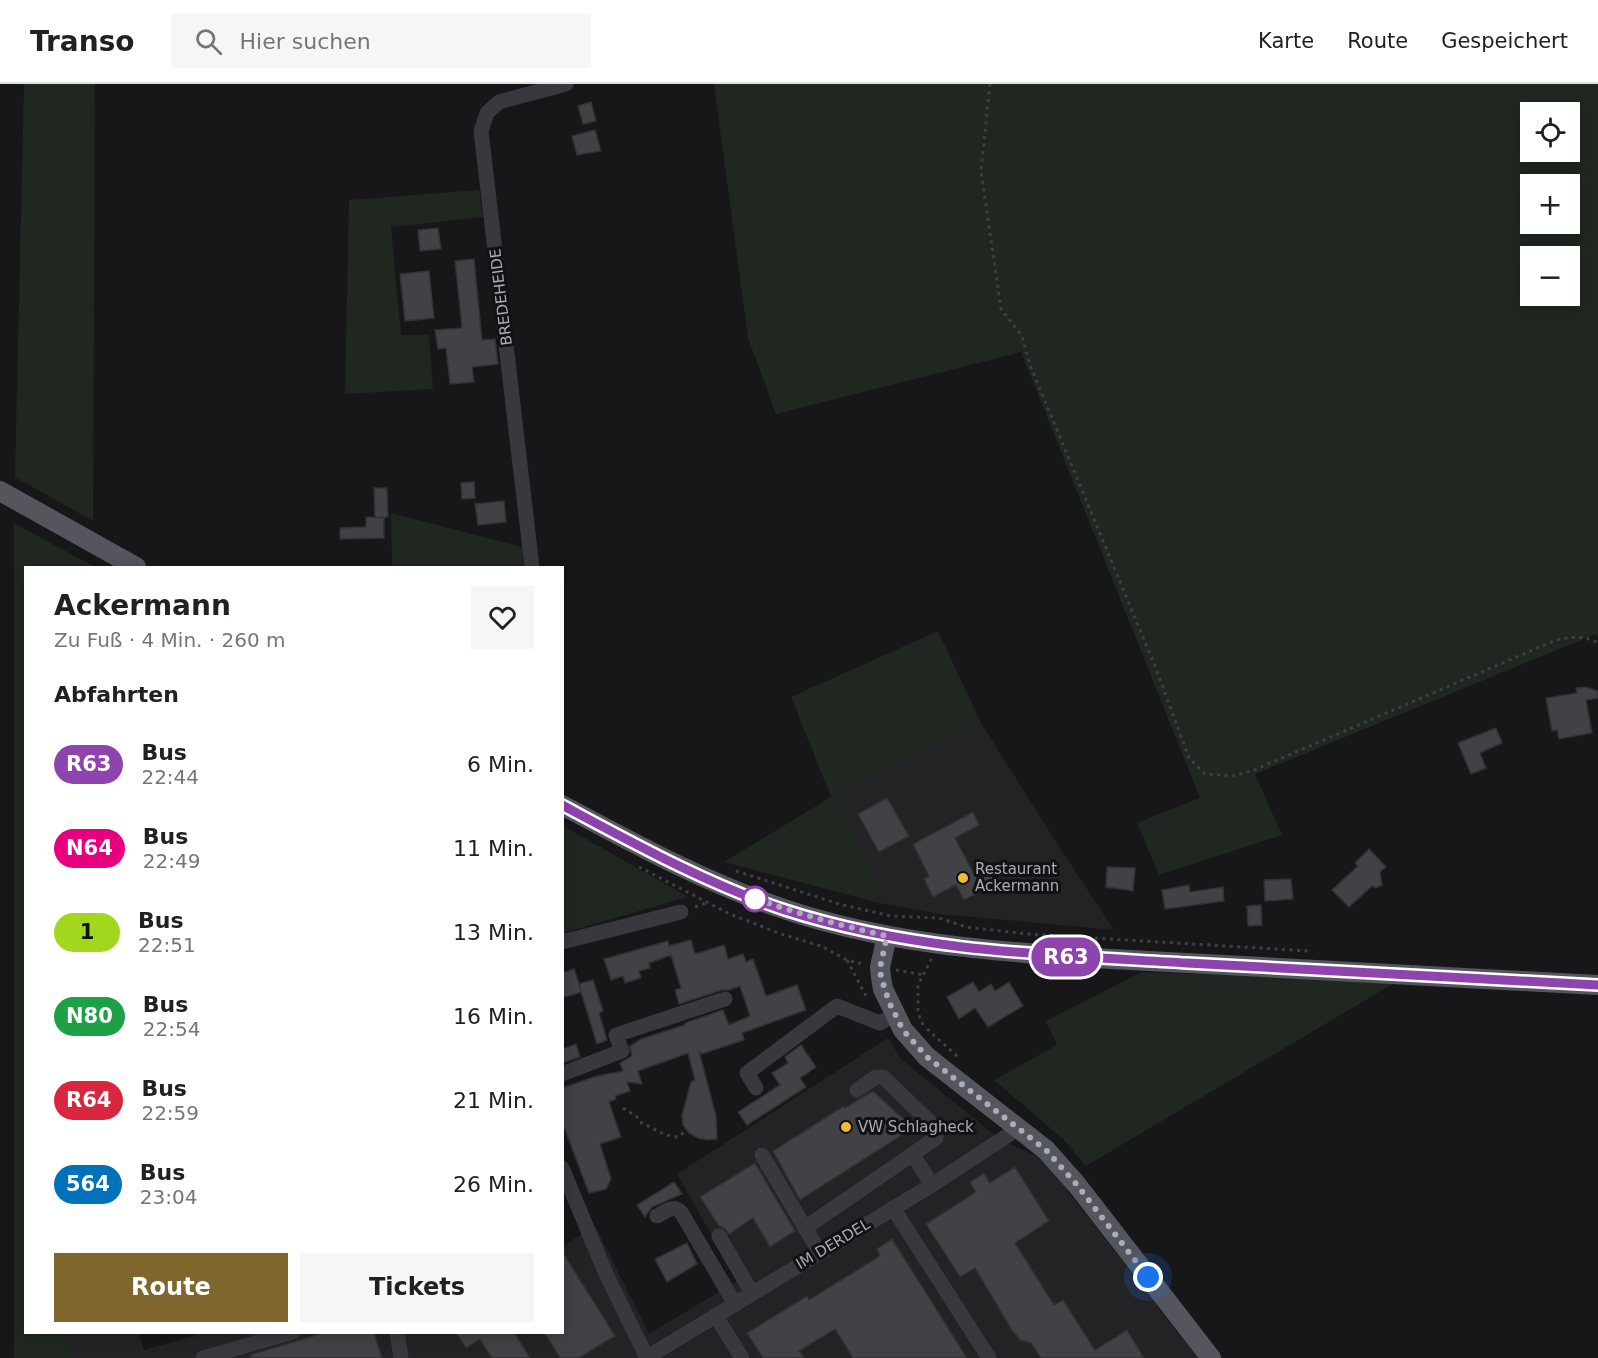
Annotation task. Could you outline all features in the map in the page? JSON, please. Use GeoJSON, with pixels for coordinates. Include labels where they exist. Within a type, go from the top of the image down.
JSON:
{"type":"FeatureCollection","features":[{"type":"Feature","properties":{"kind":"main road"},"geometry":{"type":"LineString","coordinates":[[0,491],[134,566]]}},
{"type":"Feature","properties":{"kind":"main road"},"geometry":{"type":"LineString","coordinates":[[564,806],[672,863],[728,888],[785,910],[887,936],[1003,952],[1598,985]]}},
{"type":"Feature","properties":{"kind":"main road"},"geometry":{"type":"LineString","coordinates":[[887,936],[880,968],[881,977],[894,1015],[903,1030],[927,1057],[1046,1150],[1077,1185],[1211,1358]]}},
{"type":"Feature","properties":{"kind":"street","name":"BREDEHEIDE"},"geometry":{"type":"LineString","coordinates":[[532,566],[482,131],[487,113],[499,102],[566,84]]}},
{"type":"Feature","properties":{"kind":"street"},"geometry":{"type":"LineString","coordinates":[[564,941],[681,912]]}},
{"type":"Feature","properties":{"kind":"street"},"geometry":{"type":"LineString","coordinates":[[564,1073],[622,1051],[616,1035],[725,999]]}},
{"type":"Feature","properties":{"kind":"street"},"geometry":{"type":"LineString","coordinates":[[756,1088],[747,1073],[837,1006],[880,1023],[894,1015]]}},
{"type":"Feature","properties":{"kind":"street"},"geometry":{"type":"LineString","coordinates":[[805,1228],[936,1138],[936,1128],[883,1077],[876,1077],[857,1090]]}},
{"type":"Feature","properties":{"kind":"street","name":"IM DERDEL"},"geometry":{"type":"LineString","coordinates":[[646,1358],[932,1185],[1019,1128]]}},
{"type":"Feature","properties":{"kind":"street"},"geometry":{"type":"LineString","coordinates":[[762,1155],[820,1253]]}},
{"type":"Feature","properties":{"kind":"street"},"geometry":{"type":"LineString","coordinates":[[913,1155],[932,1185]]}},
{"type":"Feature","properties":{"kind":"street"},"geometry":{"type":"LineString","coordinates":[[564,1175],[606,1274],[646,1358]]}},
{"type":"Feature","properties":{"kind":"street"},"geometry":{"type":"LineString","coordinates":[[657,1216],[672,1208],[677,1208],[681,1212],[735,1304]]}},
{"type":"Feature","properties":{"kind":"street"},"geometry":{"type":"LineString","coordinates":[[893,1208],[989,1358]]}},
{"type":"Feature","properties":{"kind":"street"},"geometry":{"type":"LineString","coordinates":[[719,1236],[752,1293]]}},
{"type":"Feature","properties":{"kind":"street"},"geometry":{"type":"LineString","coordinates":[[715,1316],[742,1358]]}},
{"type":"Feature","properties":{"kind":"street"},"geometry":{"type":"LineString","coordinates":[[203,1358],[286,1334]]}},
{"type":"Feature","properties":{"kind":"street"},"geometry":{"type":"LineString","coordinates":[[398,1334],[401,1358]]}},
{"type":"Feature","properties":{"kind":"path"},"geometry":{"type":"LineString","coordinates":[[990,84],[981,171],[1001,309],[1022,336],[1030,365],[1155,666],[1189,758],[1204,774],[1234,776],[1254,770],[1556,640],[1576,636],[1598,643]]}},
{"type":"Feature","properties":{"kind":"path"},"geometry":{"type":"LineString","coordinates":[[732,869],[860,909],[891,916],[939,918],[966,927],[1027,934],[1316,951]]}},
{"type":"Feature","properties":{"kind":"path"},"geometry":{"type":"LineString","coordinates":[[623,1108],[637,1117],[640,1122],[666,1135],[677,1137],[687,1131]]}},
{"type":"Feature","properties":{"kind":"shaded area"},"geometry":{"type":"Polygon","coordinates":[[[24,84],[95,84],[93,521],[15,477],[24,84]]]}},
{"type":"Feature","properties":{"kind":"shaded area"},"geometry":{"type":"Polygon","coordinates":[[[714,84],[1598,84],[1598,637],[1596,634],[1255,774],[1282,835],[1159,875],[1137,823],[1200,798],[1021,352],[776,414],[748,338],[714,84]]]}},
{"type":"Feature","properties":{"kind":"shaded area"},"geometry":{"type":"Polygon","coordinates":[[[479,190],[483,217],[391,227],[401,335],[429,335],[433,389],[345,394],[349,200],[479,190]]]}},
{"type":"Feature","properties":{"kind":"shaded area"},"geometry":{"type":"Polygon","coordinates":[[[391,513],[522,547],[524,566],[392,566],[391,513]]]}},
{"type":"Feature","properties":{"kind":"shaded area"},"geometry":{"type":"Polygon","coordinates":[[[14,523],[93,566],[24,566],[24,1334],[70,1334],[70,1358],[14,1358],[14,523]]]}},
{"type":"Feature","properties":{"kind":"shaded area"},"geometry":{"type":"Polygon","coordinates":[[[938,631],[981,723],[832,797],[875,877],[879,903],[724,862],[831,797],[791,697],[938,631]]]}},
{"type":"Feature","properties":{"kind":"shaded area"},"geometry":{"type":"Polygon","coordinates":[[[981,723],[1114,930],[941,914],[879,903],[875,877],[832,797],[981,723]]]}},
{"type":"Feature","properties":{"kind":"shaded area"},"geometry":{"type":"Polygon","coordinates":[[[564,827],[688,897],[564,933],[564,827]]]}},
{"type":"Feature","properties":{"kind":"shaded area"},"geometry":{"type":"Polygon","coordinates":[[[1142,972],[1396,982],[1086,1166],[1063,1139],[994,1080],[1057,1045],[1046,1021],[1142,972]]]}},
{"type":"Feature","properties":{"kind":"shaded area"},"geometry":{"type":"Polygon","coordinates":[[[888,1038],[901,1059],[1002,1141],[1042,1158],[1198,1358],[70,1358],[70,1334],[139,1334],[144,1350],[199,1334],[564,1334],[564,1245],[595,1226],[649,1334],[737,1281],[677,1174],[888,1038]]]}},
{"type":"Feature","properties":{"kind":"building"},"geometry":{"type":"Polygon","coordinates":[[[591,102],[596,121],[583,124],[578,106],[591,102]]]}},
{"type":"Feature","properties":{"kind":"building"},"geometry":{"type":"Polygon","coordinates":[[[595,130],[601,151],[577,155],[572,136],[595,130]]]}},
{"type":"Feature","properties":{"kind":"building"},"geometry":{"type":"Polygon","coordinates":[[[438,228],[441,249],[420,251],[418,230],[438,228]]]}},
{"type":"Feature","properties":{"kind":"building"},"geometry":{"type":"Polygon","coordinates":[[[474,259],[482,340],[495,339],[498,364],[472,367],[474,382],[450,384],[446,348],[438,349],[435,330],[462,328],[455,261],[474,259]]]}},
{"type":"Feature","properties":{"kind":"building"},"geometry":{"type":"Polygon","coordinates":[[[429,271],[434,318],[405,321],[400,274],[429,271]]]}},
{"type":"Feature","properties":{"kind":"building"},"geometry":{"type":"Polygon","coordinates":[[[474,482],[475,498],[462,499],[461,483],[474,482]]]}},
{"type":"Feature","properties":{"kind":"building"},"geometry":{"type":"Polygon","coordinates":[[[374,488],[387,488],[388,517],[375,518],[374,488]]]}},
{"type":"Feature","properties":{"kind":"building"},"geometry":{"type":"Polygon","coordinates":[[[504,501],[506,522],[478,525],[475,504],[504,501]]]}},
{"type":"Feature","properties":{"kind":"building"},"geometry":{"type":"Polygon","coordinates":[[[366,517],[384,518],[384,538],[340,539],[340,528],[366,527],[366,517]]]}},
{"type":"Feature","properties":{"kind":"building"},"geometry":{"type":"Polygon","coordinates":[[[1586,687],[1598,691],[1598,698],[1586,700],[1592,733],[1559,739],[1557,730],[1552,731],[1546,698],[1577,693],[1576,688],[1586,687]]]}},
{"type":"Feature","properties":{"kind":"building"},"geometry":{"type":"Polygon","coordinates":[[[1496,728],[1502,743],[1480,753],[1486,768],[1471,774],[1458,743],[1496,728]]]}},
{"type":"Feature","properties":{"kind":"building"},"geometry":{"type":"Polygon","coordinates":[[[887,798],[909,836],[879,852],[858,814],[887,798]]]}},
{"type":"Feature","properties":{"kind":"building"},"geometry":{"type":"Polygon","coordinates":[[[973,812],[979,825],[955,838],[973,872],[991,862],[1001,881],[964,900],[956,885],[933,897],[924,879],[929,876],[913,844],[973,812]]]}},
{"type":"Feature","properties":{"kind":"building"},"geometry":{"type":"Polygon","coordinates":[[[1369,849],[1386,867],[1380,872],[1382,885],[1376,888],[1372,886],[1349,907],[1332,890],[1358,866],[1355,863],[1369,849]]]}},
{"type":"Feature","properties":{"kind":"building"},"geometry":{"type":"Polygon","coordinates":[[[1107,867],[1135,868],[1133,891],[1106,887],[1107,867]]]}},
{"type":"Feature","properties":{"kind":"building"},"geometry":{"type":"Polygon","coordinates":[[[1291,879],[1293,899],[1265,901],[1264,880],[1291,879]]]}},
{"type":"Feature","properties":{"kind":"building"},"geometry":{"type":"Polygon","coordinates":[[[1189,885],[1190,892],[1223,887],[1224,901],[1165,909],[1162,890],[1189,885]]]}},
{"type":"Feature","properties":{"kind":"building"},"geometry":{"type":"Polygon","coordinates":[[[1261,905],[1262,925],[1248,926],[1247,906],[1261,905]]]}},
{"type":"Feature","properties":{"kind":"building"},"geometry":{"type":"Polygon","coordinates":[[[691,940],[695,954],[724,945],[728,959],[743,954],[746,962],[753,959],[766,996],[797,985],[806,1010],[742,1033],[744,1040],[701,1054],[699,1051],[716,1116],[717,1139],[698,1138],[689,1133],[683,1125],[682,1115],[691,1082],[695,1080],[688,1053],[638,1071],[642,1084],[627,1082],[630,1091],[615,1096],[616,1099],[609,1102],[621,1137],[600,1144],[611,1179],[606,1189],[589,1193],[564,1127],[564,1087],[597,1076],[623,1071],[620,1063],[632,1056],[630,1046],[641,1039],[723,1010],[729,1025],[750,1016],[740,986],[679,1004],[675,990],[681,988],[671,955],[649,963],[650,968],[639,971],[641,978],[625,983],[623,976],[611,980],[604,959],[668,941],[669,946],[691,940]]]}},
{"type":"Feature","properties":{"kind":"building"},"geometry":{"type":"Polygon","coordinates":[[[574,969],[579,984],[593,980],[603,1011],[599,1013],[607,1040],[597,1044],[581,992],[564,997],[564,972],[574,969]]]}},
{"type":"Feature","properties":{"kind":"building"},"geometry":{"type":"Polygon","coordinates":[[[973,982],[979,992],[991,984],[995,991],[1009,982],[1023,1006],[988,1027],[975,1008],[959,1019],[947,997],[973,982]]]}},
{"type":"Feature","properties":{"kind":"building"},"geometry":{"type":"Polygon","coordinates":[[[576,1044],[580,1057],[564,1062],[564,1048],[576,1044]]]}},
{"type":"Feature","properties":{"kind":"building"},"geometry":{"type":"Polygon","coordinates":[[[801,1045],[816,1067],[800,1078],[806,1087],[747,1125],[738,1112],[780,1085],[772,1073],[788,1063],[785,1057],[801,1045]]]}},
{"type":"Feature","properties":{"kind":"building"},"geometry":{"type":"Polygon","coordinates":[[[873,1091],[913,1128],[800,1200],[773,1151],[844,1106],[845,1108],[873,1091]]]}},
{"type":"Feature","properties":{"kind":"building"},"geometry":{"type":"Polygon","coordinates":[[[755,1163],[795,1231],[770,1247],[753,1218],[729,1234],[719,1226],[700,1197],[755,1163]]]}},
{"type":"Feature","properties":{"kind":"building"},"geometry":{"type":"Polygon","coordinates":[[[1015,1167],[1049,1221],[1015,1243],[1054,1305],[1063,1300],[1095,1350],[1127,1330],[1144,1358],[1041,1358],[1031,1343],[1020,1340],[1010,1327],[975,1268],[960,1277],[926,1224],[976,1192],[970,1182],[984,1173],[990,1183],[1015,1167]]]}},
{"type":"Feature","properties":{"kind":"building"},"geometry":{"type":"Polygon","coordinates":[[[674,1182],[682,1194],[652,1207],[645,1217],[637,1205],[674,1182]]]}},
{"type":"Feature","properties":{"kind":"building"},"geometry":{"type":"Polygon","coordinates":[[[892,1239],[967,1358],[853,1358],[835,1329],[799,1351],[804,1358],[763,1358],[747,1333],[807,1296],[809,1300],[880,1256],[877,1249],[892,1239]]]}},
{"type":"Feature","properties":{"kind":"building"},"geometry":{"type":"Polygon","coordinates":[[[687,1243],[697,1264],[667,1282],[655,1259],[687,1243]]]}},
{"type":"Feature","properties":{"kind":"building"},"geometry":{"type":"Polygon","coordinates":[[[564,1254],[615,1336],[579,1358],[560,1358],[545,1334],[564,1334],[564,1254]]]}},
{"type":"Feature","properties":{"kind":"building"},"geometry":{"type":"Polygon","coordinates":[[[319,1334],[375,1334],[382,1358],[251,1358],[250,1355],[319,1334]]]}},
{"type":"Feature","properties":{"kind":"building"},"geometry":{"type":"Polygon","coordinates":[[[457,1334],[515,1334],[530,1358],[492,1358],[480,1339],[466,1348],[457,1334]]]}},
{"type":"Feature","properties":{"kind":"bus line","name":"R63"},"geometry":{"type":"LineString","coordinates":[[564,806],[672,863],[728,888],[785,910],[887,936],[1014,953],[1598,985]]}},
{"type":"Feature","properties":{"kind":"place","name":"Restaurant Ackermann"},"geometry":{"type":"Point","coordinates":[963,878]}},
{"type":"Feature","properties":{"kind":"place","name":"VW Schlagheck"},"geometry":{"type":"Point","coordinates":[846,1127]}},
{"type":"Feature","properties":{"kind":"route"},"geometry":{"type":"LineString","coordinates":[[755,899],[747,895],[785,910],[887,936],[880,968],[881,977],[894,1015],[903,1030],[927,1057],[1046,1150],[1077,1185],[1148,1277]]}}]}
